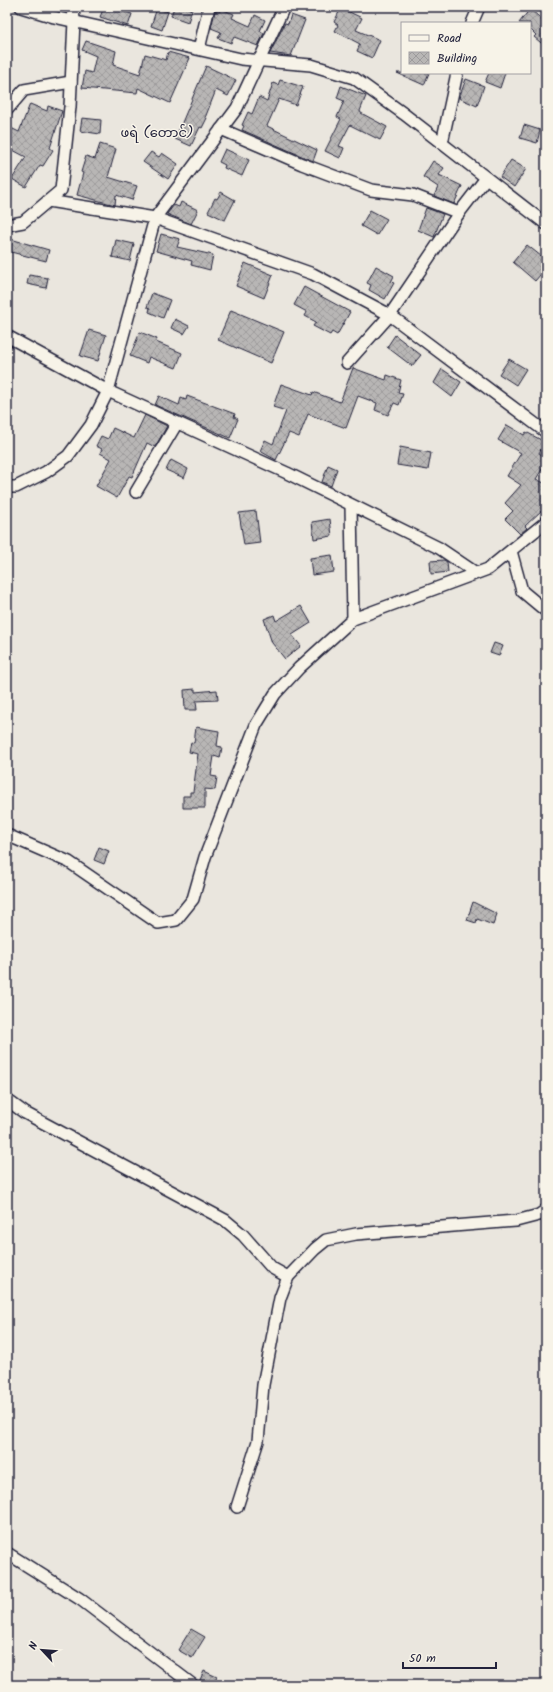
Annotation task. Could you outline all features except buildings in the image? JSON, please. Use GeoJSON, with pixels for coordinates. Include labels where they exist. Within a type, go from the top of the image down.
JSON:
{"type":"FeatureCollection","features":[{"type":"Feature","properties":{"kind":"street"},"geometry":{"type":"LineString","coordinates":[[22,7],[74,22],[199,50],[258,61],[311,65],[354,78],[442,143],[546,224]]}},
{"type":"Feature","properties":{"kind":"street"},"geometry":{"type":"LineString","coordinates":[[7,225],[23,222],[61,190],[71,82],[74,22],[73,7]]}},
{"type":"Feature","properties":{"kind":"street"},"geometry":{"type":"LineString","coordinates":[[199,50],[209,7]]}},
{"type":"Feature","properties":{"kind":"street"},"geometry":{"type":"LineString","coordinates":[[7,487],[16,487],[46,472],[68,456],[91,425],[108,391],[155,218],[237,108],[284,7]]}},
{"type":"Feature","properties":{"kind":"street"},"geometry":{"type":"LineString","coordinates":[[472,22],[479,7]]}},
{"type":"Feature","properties":{"kind":"street"},"geometry":{"type":"LineString","coordinates":[[442,143],[457,74]]}},
{"type":"Feature","properties":{"kind":"street"},"geometry":{"type":"LineString","coordinates":[[7,110],[24,90],[71,82]]}},
{"type":"Feature","properties":{"kind":"street"},"geometry":{"type":"LineString","coordinates":[[221,129],[302,164],[371,190],[413,195],[459,213]]}},
{"type":"Feature","properties":{"kind":"street"},"geometry":{"type":"LineString","coordinates":[[347,363],[390,315],[459,213],[486,178]]}},
{"type":"Feature","properties":{"kind":"street"},"geometry":{"type":"LineString","coordinates":[[48,201],[155,218],[313,274],[390,315],[546,432]]}},
{"type":"Feature","properties":{"kind":"street"},"geometry":{"type":"LineString","coordinates":[[7,336],[108,391],[287,473],[438,548],[476,573]]}},
{"type":"Feature","properties":{"kind":"street"},"geometry":{"type":"LineString","coordinates":[[136,492],[177,423]]}},
{"type":"Feature","properties":{"kind":"street"},"geometry":{"type":"LineString","coordinates":[[351,505],[353,619]]}},
{"type":"Feature","properties":{"kind":"street"},"geometry":{"type":"LineString","coordinates":[[7,835],[69,862],[158,923],[176,920],[193,899],[204,857],[256,725],[275,694],[299,668],[353,619],[488,569],[546,522]]}},
{"type":"Feature","properties":{"kind":"street"},"geometry":{"type":"LineString","coordinates":[[511,551],[522,591],[546,612]]}},
{"type":"Feature","properties":{"kind":"street"},"geometry":{"type":"LineString","coordinates":[[7,1100],[25,1113],[225,1220],[243,1235],[272,1268],[288,1277]]}},
{"type":"Feature","properties":{"kind":"street"},"geometry":{"type":"LineString","coordinates":[[236,1507],[258,1441],[263,1385],[280,1298],[288,1277],[315,1249],[326,1240],[356,1234],[516,1221],[540,1215],[546,1210]]}},
{"type":"Feature","properties":{"kind":"street"},"geometry":{"type":"LineString","coordinates":[[7,1553],[80,1599],[193,1685]]}},
{"type":"Feature","properties":{"kind":"district","name":"ဖရဲ (တောင်)"},"geometry":{"type":"Point","coordinates":[157,133]}}]}
